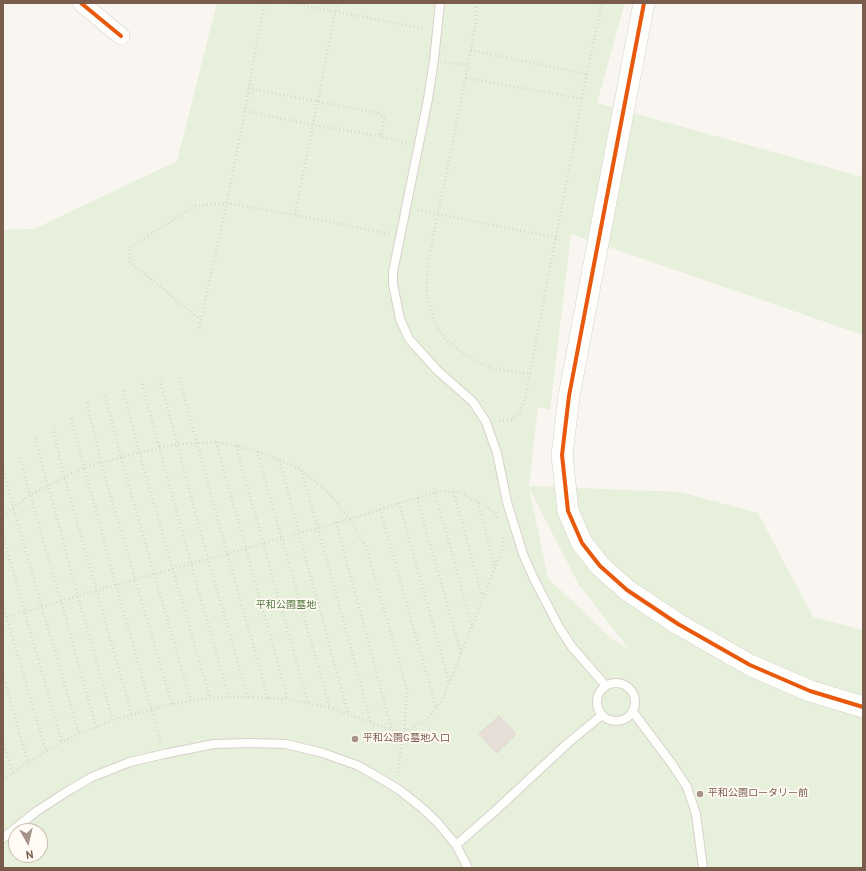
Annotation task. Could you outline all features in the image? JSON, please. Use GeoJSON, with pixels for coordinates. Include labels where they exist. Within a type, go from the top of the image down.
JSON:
{"type":"FeatureCollection","features":[{"type":"Feature","properties":{"kind":"street"},"geometry":{"type":"LineString","coordinates":[[81,3],[120,36]]}},
{"type":"Feature","properties":{"kind":"street"},"geometry":{"type":"LineString","coordinates":[[644,3],[570,396],[562,455],[568,511],[582,543],[600,566],[627,590],[678,624],[750,665],[810,691],[863,707]]}},
{"type":"Feature","properties":{"kind":"lane"},"geometry":{"type":"LineString","coordinates":[[440,3],[428,100],[393,272],[393,284],[400,319],[409,339],[436,370],[473,402],[486,422],[497,453],[507,502],[523,554],[534,579],[559,627],[572,647],[606,686]]}},
{"type":"Feature","properties":{"kind":"lane"},"geometry":{"type":"LineString","coordinates":[[612,683],[618,683],[630,688],[636,700],[633,712],[629,717],[624,720],[612,721],[606,718],[598,709],[598,696],[601,690],[606,686],[612,683]]}},
{"type":"Feature","properties":{"kind":"lane"},"geometry":{"type":"LineString","coordinates":[[633,712],[687,787],[696,814],[703,868]]}},
{"type":"Feature","properties":{"kind":"lane"},"geometry":{"type":"LineString","coordinates":[[456,844],[495,811],[568,743],[602,714]]}},
{"type":"Feature","properties":{"kind":"lane"},"geometry":{"type":"LineString","coordinates":[[3,838],[37,810],[92,777],[130,762],[214,744],[286,744],[323,753],[359,766],[393,786],[421,807],[437,822],[456,844],[468,868]]}},
{"type":"Feature","properties":{"kind":"path"},"geometry":{"type":"LineString","coordinates":[[199,328],[227,203],[265,3]]}},
{"type":"Feature","properties":{"kind":"path"},"geometry":{"type":"LineString","coordinates":[[292,3],[437,31]]}},
{"type":"Feature","properties":{"kind":"path"},"geometry":{"type":"LineString","coordinates":[[295,215],[337,3]]}},
{"type":"Feature","properties":{"kind":"path"},"geometry":{"type":"LineString","coordinates":[[475,3],[476,21],[466,78],[428,263],[427,297],[434,320],[445,339],[464,354],[481,364],[495,369],[530,374]]}},
{"type":"Feature","properties":{"kind":"path"},"geometry":{"type":"LineString","coordinates":[[486,422],[512,420],[520,412],[526,399],[587,74],[602,3]]}},
{"type":"Feature","properties":{"kind":"path"},"geometry":{"type":"LineString","coordinates":[[471,50],[587,74]]}},
{"type":"Feature","properties":{"kind":"path"},"geometry":{"type":"LineString","coordinates":[[434,60],[468,65]]}},
{"type":"Feature","properties":{"kind":"path"},"geometry":{"type":"LineString","coordinates":[[466,78],[583,99]]}},
{"type":"Feature","properties":{"kind":"path"},"geometry":{"type":"LineString","coordinates":[[248,88],[378,113],[384,118],[380,136]]}},
{"type":"Feature","properties":{"kind":"path"},"geometry":{"type":"LineString","coordinates":[[245,111],[313,125],[380,136],[418,145]]}},
{"type":"Feature","properties":{"kind":"path"},"geometry":{"type":"LineString","coordinates":[[201,320],[129,261],[130,247],[195,206],[227,203],[400,236]]}},
{"type":"Feature","properties":{"kind":"path"},"geometry":{"type":"LineString","coordinates":[[406,208],[557,238]]}},
{"type":"Feature","properties":{"kind":"path"},"geometry":{"type":"LineString","coordinates":[[179,378],[268,698]]}},
{"type":"Feature","properties":{"kind":"path"},"geometry":{"type":"LineString","coordinates":[[160,380],[208,559],[248,697]]}},
{"type":"Feature","properties":{"kind":"path"},"geometry":{"type":"LineString","coordinates":[[142,384],[229,697]]}},
{"type":"Feature","properties":{"kind":"path"},"geometry":{"type":"LineString","coordinates":[[123,391],[139,452],[210,698]]}},
{"type":"Feature","properties":{"kind":"path"},"geometry":{"type":"LineString","coordinates":[[105,396],[191,701]]}},
{"type":"Feature","properties":{"kind":"path"},"geometry":{"type":"LineString","coordinates":[[87,403],[101,463],[172,704]]}},
{"type":"Feature","properties":{"kind":"path"},"geometry":{"type":"LineString","coordinates":[[71,418],[116,585],[161,743]]}},
{"type":"Feature","properties":{"kind":"path"},"geometry":{"type":"LineString","coordinates":[[53,428],[64,476],[132,715]]}},
{"type":"Feature","properties":{"kind":"path"},"geometry":{"type":"LineString","coordinates":[[35,438],[113,720]]}},
{"type":"Feature","properties":{"kind":"path"},"geometry":{"type":"LineString","coordinates":[[216,442],[288,699]]}},
{"type":"Feature","properties":{"kind":"path"},"geometry":{"type":"LineString","coordinates":[[3,515],[30,495],[64,476],[84,468],[121,457],[178,444],[216,442],[236,446],[258,451],[301,470],[326,490],[350,518],[366,547],[407,689],[400,763],[397,777],[393,786]]}},
{"type":"Feature","properties":{"kind":"path"},"geometry":{"type":"LineString","coordinates":[[236,446],[308,704]]}},
{"type":"Feature","properties":{"kind":"path"},"geometry":{"type":"LineString","coordinates":[[258,451],[281,538],[330,708]]}},
{"type":"Feature","properties":{"kind":"path"},"geometry":{"type":"LineString","coordinates":[[20,457],[96,727]]}},
{"type":"Feature","properties":{"kind":"path"},"geometry":{"type":"LineString","coordinates":[[279,460],[348,714]]}},
{"type":"Feature","properties":{"kind":"path"},"geometry":{"type":"LineString","coordinates":[[3,466],[79,734]]}},
{"type":"Feature","properties":{"kind":"path"},"geometry":{"type":"LineString","coordinates":[[301,470],[371,722]]}},
{"type":"Feature","properties":{"kind":"path"},"geometry":{"type":"LineString","coordinates":[[5,618],[136,579],[380,510],[439,491],[458,492],[495,512],[500,520]]}},
{"type":"Feature","properties":{"kind":"path"},"geometry":{"type":"LineString","coordinates":[[454,492],[483,597]]}},
{"type":"Feature","properties":{"kind":"path"},"geometry":{"type":"LineString","coordinates":[[435,493],[472,626]]}},
{"type":"Feature","properties":{"kind":"path"},"geometry":{"type":"LineString","coordinates":[[417,498],[461,654]]}},
{"type":"Feature","properties":{"kind":"path"},"geometry":{"type":"LineString","coordinates":[[478,502],[495,568]]}},
{"type":"Feature","properties":{"kind":"path"},"geometry":{"type":"LineString","coordinates":[[399,504],[449,683]]}},
{"type":"Feature","properties":{"kind":"path"},"geometry":{"type":"LineString","coordinates":[[380,510],[436,708]]}},
{"type":"Feature","properties":{"kind":"path"},"geometry":{"type":"LineString","coordinates":[[336,522],[392,730]]}},
{"type":"Feature","properties":{"kind":"path"},"geometry":{"type":"LineString","coordinates":[[3,778],[62,742],[113,720],[172,704],[210,698],[248,697],[288,699],[330,708],[392,730],[404,732],[426,720],[442,700],[503,547],[503,531]]}},
{"type":"Feature","properties":{"kind":"path"},"geometry":{"type":"LineString","coordinates":[[3,536],[62,742]]}},
{"type":"Feature","properties":{"kind":"path"},"geometry":{"type":"LineString","coordinates":[[3,605],[5,618],[46,751]]}},
{"type":"Feature","properties":{"kind":"path"},"geometry":{"type":"LineString","coordinates":[[3,675],[28,762]]}},
{"type":"Feature","properties":{"kind":"path"},"geometry":{"type":"LineString","coordinates":[[3,741],[12,772]]}},
{"type":"Feature","properties":{"kind":"green space","name":"平和公園墓地"},"geometry":{"type":"Polygon","coordinates":[[[217,3],[625,3],[597,103],[863,177],[863,335],[571,234],[550,410],[538,407],[529,486],[680,492],[758,513],[813,617],[863,630],[863,868],[3,868],[3,230],[34,229],[177,161],[217,3]],[[529,488],[548,578],[612,639],[629,649],[579,585],[529,488]]]}},
{"type":"Feature","properties":{"kind":"building"},"geometry":{"type":"Polygon","coordinates":[[[499,716],[516,734],[497,753],[479,734],[499,716]]]}},
{"type":"Feature","properties":{"kind":"cycle path"},"geometry":{"type":"LineString","coordinates":[[81,3],[121,36]]}},
{"type":"Feature","properties":{"kind":"cycle path"},"geometry":{"type":"LineString","coordinates":[[644,3],[569,396],[562,455],[568,511],[582,543],[600,566],[627,590],[678,624],[750,665],[810,691],[863,707]]}},
{"type":"Feature","properties":{"kind":"place","name":"平和公園G墓地入口"},"geometry":{"type":"Point","coordinates":[355,739]}},
{"type":"Feature","properties":{"kind":"place","name":"平和公園ロータリー前"},"geometry":{"type":"Point","coordinates":[700,794]}}]}
